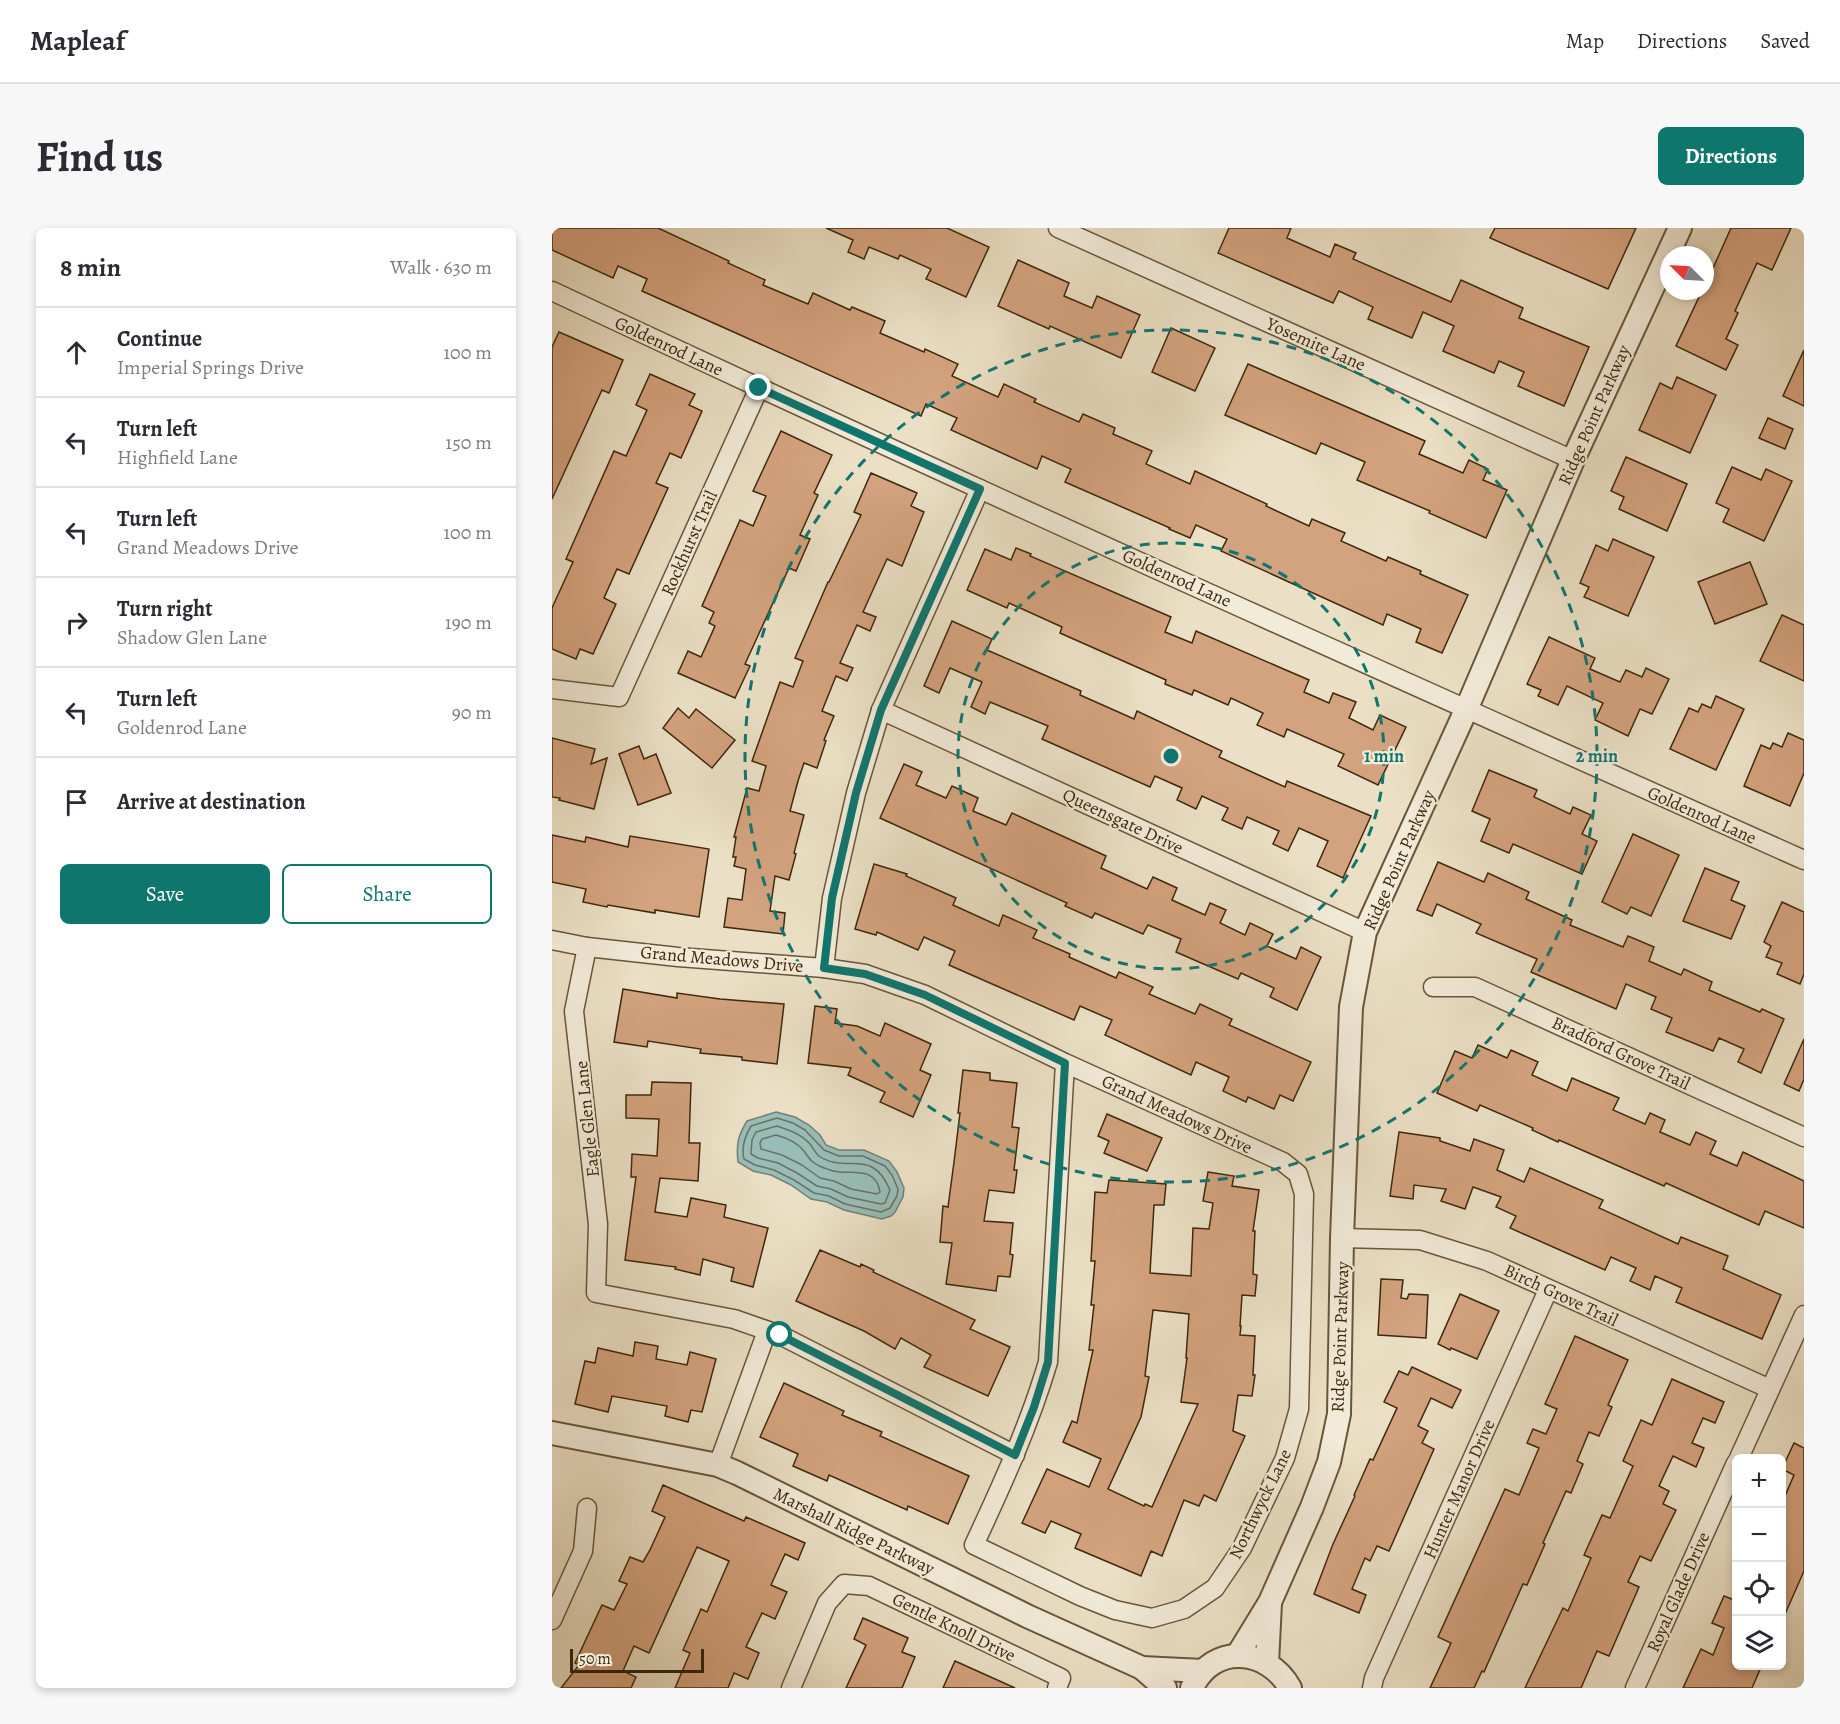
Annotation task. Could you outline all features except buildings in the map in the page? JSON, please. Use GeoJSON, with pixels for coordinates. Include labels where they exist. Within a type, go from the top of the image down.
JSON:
{"type":"FeatureCollection","features":[{"type":"Feature","properties":{"kind":"street","name":"Yosemite Lane"},"geometry":{"type":"LineString","coordinates":[[1058,228],[1098,236],[1573,460]]}},
{"type":"Feature","properties":{"kind":"street","name":"Ridge Point Parkway"},"geometry":{"type":"LineString","coordinates":[[1270,1602],[1312,1507],[1329,1462],[1339,1414],[1342,1238],[1351,1007],[1365,932],[1466,710],[1573,460],[1680,228]]}},
{"type":"Feature","properties":{"kind":"street","name":"Goldenrod Lane"},"geometry":{"type":"LineString","coordinates":[[552,291],[759,388],[1466,710],[1804,860]]}},
{"type":"Feature","properties":{"kind":"street","name":"Rockhurst Trail"},"geometry":{"type":"LineString","coordinates":[[552,689],[619,697],[759,388]]}},
{"type":"Feature","properties":{"kind":"street"},"geometry":{"type":"LineString","coordinates":[[824,968],[832,898],[856,793],[881,710],[980,489]]}},
{"type":"Feature","properties":{"kind":"street","name":"Queensgate Drive"},"geometry":{"type":"LineString","coordinates":[[881,710],[1365,932]]}},
{"type":"Feature","properties":{"kind":"street","name":"Grand Meadows Drive"},"geometry":{"type":"LineString","coordinates":[[552,940],[587,947],[678,957],[824,968],[865,974],[925,995],[1065,1063],[1283,1162]]}},
{"type":"Feature","properties":{"kind":"street","name":"Eagle Glen Lane"},"geometry":{"type":"LineString","coordinates":[[587,947],[574,1011],[598,1224],[596,1293],[734,1319],[767,1331]]}},
{"type":"Feature","properties":{"kind":"street","name":"Bradford Grove Trail"},"geometry":{"type":"LineString","coordinates":[[1433,987],[1475,987],[1804,1137]]}},
{"type":"Feature","properties":{"kind":"street"},"geometry":{"type":"LineString","coordinates":[[718,1466],[767,1331],[800,1345],[1015,1455],[1034,1407],[1048,1362],[1065,1063]]}},
{"type":"Feature","properties":{"kind":"street","name":"Northwyck Lane"},"geometry":{"type":"LineString","coordinates":[[1015,1455],[974,1545],[1080,1596],[1115,1610],[1152,1618],[1184,1609],[1215,1588],[1242,1548],[1286,1458],[1299,1408],[1304,1194],[1298,1174],[1283,1162]]}},
{"type":"Feature","properties":{"kind":"street","name":"Birch Grove Trail"},"geometry":{"type":"LineString","coordinates":[[1342,1238],[1420,1240],[1487,1261],[1770,1389]]}},
{"type":"Feature","properties":{"kind":"street","name":"Hunter Manor Drive"},"geometry":{"type":"LineString","coordinates":[[1372,1688],[1374,1678],[1548,1290]]}},
{"type":"Feature","properties":{"kind":"street"},"geometry":{"type":"LineString","coordinates":[[1741,1454],[1804,1315]]}},
{"type":"Feature","properties":{"kind":"street","name":"Marshall Ridge Parkway"},"geometry":{"type":"LineString","coordinates":[[552,1433],[718,1466],[1027,1616],[1142,1668],[1197,1679]]}},
{"type":"Feature","properties":{"kind":"street","name":"Royal Glade Drive"},"geometry":{"type":"LineString","coordinates":[[1635,1688],[1732,1474]]}},
{"type":"Feature","properties":{"kind":"street"},"geometry":{"type":"LineString","coordinates":[[552,1620],[583,1551],[587,1508]]}},
{"type":"Feature","properties":{"kind":"street","name":"Gentle Knoll Drive"},"geometry":{"type":"LineString","coordinates":[[791,1688],[827,1603],[844,1584],[869,1586],[1059,1683]]}},
{"type":"Feature","properties":{"kind":"street"},"geometry":{"type":"LineString","coordinates":[[1237,1656],[1270,1602]]}},
{"type":"Feature","properties":{"kind":"street"},"geometry":{"type":"LineString","coordinates":[[1267,1663],[1270,1602]]}},
{"type":"Feature","properties":{"kind":"street"},"geometry":{"type":"LineString","coordinates":[[1197,1679],[1219,1660],[1237,1656],[1258,1658],[1280,1674],[1290,1688]]}},
{"type":"Feature","properties":{"kind":"street","name":"Marshall Ridge Parkway"},"geometry":{"type":"LineString","coordinates":[[1142,1668],[1165,1688]]}},
{"type":"Feature","properties":{"kind":"water"},"geometry":{"type":"Polygon","coordinates":[[[776,1112],[795,1117],[809,1125],[820,1135],[826,1145],[839,1150],[864,1150],[889,1161],[904,1188],[903,1197],[895,1212],[882,1219],[844,1210],[827,1202],[811,1199],[791,1185],[771,1175],[753,1171],[738,1162],[738,1140],[747,1121],[776,1112]]]}},
{"type":"Feature","properties":{"kind":"route"},"geometry":{"type":"LineString","coordinates":[[759,388],[980,489],[881,710],[856,793],[832,898],[824,968],[865,974],[925,995],[1065,1063],[1048,1362],[1034,1407],[1015,1455],[780,1335]]}}]}
